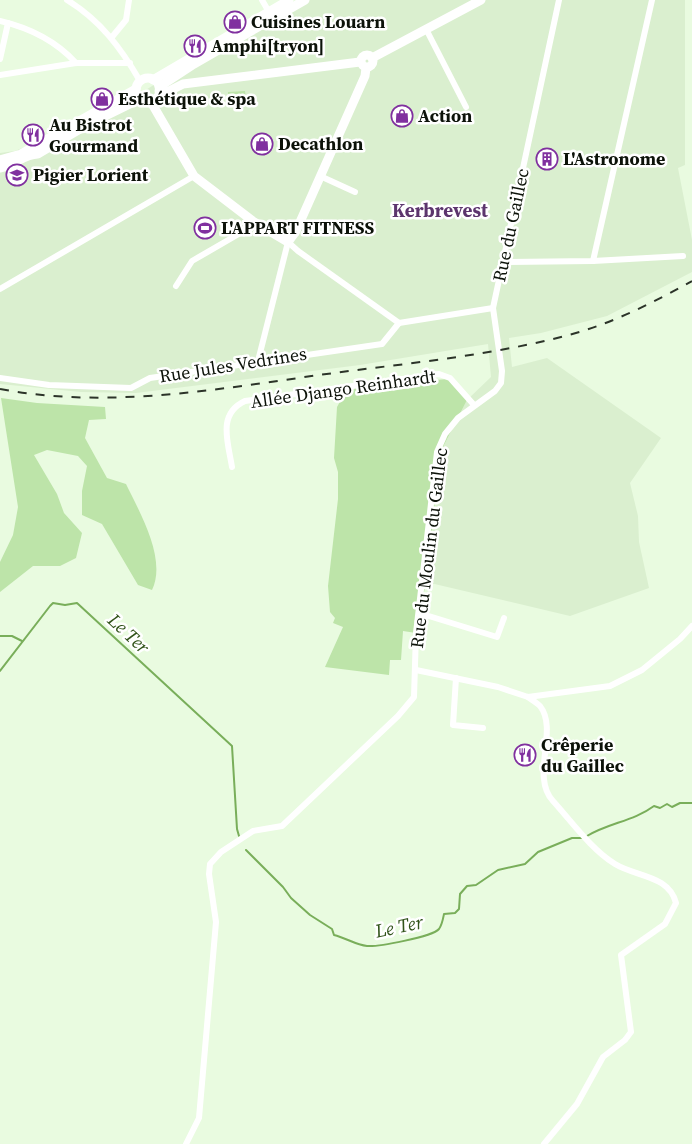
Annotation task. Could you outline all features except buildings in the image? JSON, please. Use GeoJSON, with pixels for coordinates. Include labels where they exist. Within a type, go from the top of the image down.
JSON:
{"type":"FeatureCollection","features":[{"type":"Feature","properties":{"kind":"main road"},"geometry":{"type":"LineString","coordinates":[[157,86],[289,0]]}},
{"type":"Feature","properties":{"kind":"main road"},"geometry":{"type":"LineString","coordinates":[[157,86],[305,0]]}},
{"type":"Feature","properties":{"kind":"main road"},"geometry":{"type":"LineString","coordinates":[[0,168],[31,154],[38,154],[87,125],[140,99],[151,102],[194,176],[254,222],[288,242],[296,231],[365,76],[364,55],[372,58],[481,0]]}},
{"type":"Feature","properties":{"kind":"main road"},"geometry":{"type":"LineString","coordinates":[[0,160],[21,154],[147,79],[157,86],[170,91],[183,84],[363,65]]}},
{"type":"Feature","properties":{"kind":"main road"},"geometry":{"type":"LineString","coordinates":[[138,85],[140,99]]}},
{"type":"Feature","properties":{"kind":"main road"},"geometry":{"type":"LineString","coordinates":[[151,102],[157,97],[157,86]]}},
{"type":"Feature","properties":{"kind":"street"},"geometry":{"type":"LineString","coordinates":[[67,0],[88,14],[112,37],[130,64],[138,85]]}},
{"type":"Feature","properties":{"kind":"street"},"geometry":{"type":"LineString","coordinates":[[112,37],[126,20],[129,0]]}},
{"type":"Feature","properties":{"kind":"street"},"geometry":{"type":"LineString","coordinates":[[262,0],[269,12]]}},
{"type":"Feature","properties":{"kind":"street","name":"Rue du Gaillec"},"geometry":{"type":"LineString","coordinates":[[500,362],[493,308],[559,0]]}},
{"type":"Feature","properties":{"kind":"street"},"geometry":{"type":"LineString","coordinates":[[593,261],[652,0]]}},
{"type":"Feature","properties":{"kind":"street"},"geometry":{"type":"LineString","coordinates":[[0,21],[39,34],[55,44],[76,63]]}},
{"type":"Feature","properties":{"kind":"street"},"geometry":{"type":"LineString","coordinates":[[0,59],[8,23]]}},
{"type":"Feature","properties":{"kind":"street"},"geometry":{"type":"LineString","coordinates":[[426,29],[466,107]]}},
{"type":"Feature","properties":{"kind":"street"},"geometry":{"type":"LineString","coordinates":[[0,75],[76,63],[130,64]]}},
{"type":"Feature","properties":{"kind":"street"},"geometry":{"type":"LineString","coordinates":[[0,289],[194,176]]}},
{"type":"Feature","properties":{"kind":"street"},"geometry":{"type":"LineString","coordinates":[[320,176],[355,192]]}},
{"type":"Feature","properties":{"kind":"street"},"geometry":{"type":"LineString","coordinates":[[176,286],[192,261],[249,228],[254,222]]}},
{"type":"Feature","properties":{"kind":"street"},"geometry":{"type":"LineString","coordinates":[[258,361],[288,242],[399,323],[493,308]]}},
{"type":"Feature","properties":{"kind":"street"},"geometry":{"type":"LineString","coordinates":[[503,262],[593,261],[683,256]]}},
{"type":"Feature","properties":{"kind":"street","name":"Rue Jules Vedrines"},"geometry":{"type":"LineString","coordinates":[[0,378],[49,385],[131,388],[150,378],[382,344],[399,323]]}},
{"type":"Feature","properties":{"kind":"street","name":"Rue du Moulin du Gaillec"},"geometry":{"type":"LineString","coordinates":[[186,1144],[199,1118],[215,941],[216,922],[209,874],[210,864],[221,852],[253,831],[282,826],[398,716],[414,697],[416,633],[438,452],[448,428],[501,383],[500,362]]}},
{"type":"Feature","properties":{"kind":"street","name":"Allée Django Reinhardt"},"geometry":{"type":"LineString","coordinates":[[232,467],[226,424],[233,408],[245,401],[440,374],[450,378],[474,405]]}},
{"type":"Feature","properties":{"kind":"street"},"geometry":{"type":"LineString","coordinates":[[419,613],[498,638],[504,618]]}},
{"type":"Feature","properties":{"kind":"street","name":"Rue du Moulin du Gaillec"},"geometry":{"type":"LineString","coordinates":[[416,670],[456,678],[528,697],[610,686],[642,670],[680,639],[692,626]]}},
{"type":"Feature","properties":{"kind":"street"},"geometry":{"type":"LineString","coordinates":[[456,678],[453,725],[483,728]]}},
{"type":"Feature","properties":{"kind":"street"},"geometry":{"type":"LineString","coordinates":[[528,697],[540,706],[545,715],[546,752],[543,779],[547,794],[601,854],[616,865],[660,882],[673,892],[676,903],[664,924],[621,955],[631,1032],[625,1040],[603,1058],[578,1104],[544,1144]]}},
{"type":"Feature","properties":{"kind":"shaded area"},"geometry":{"type":"Polygon","coordinates":[[[305,0],[685,0],[685,165],[678,168],[692,240],[692,272],[607,316],[541,333],[509,338],[512,367],[547,358],[661,438],[630,483],[638,516],[639,542],[649,588],[570,616],[426,582],[441,451],[467,400],[491,377],[488,344],[360,365],[136,393],[81,392],[0,384],[0,153],[15,151],[110,112],[157,83],[305,0]]]}},
{"type":"Feature","properties":{"kind":"green space"},"geometry":{"type":"Polygon","coordinates":[[[245,91],[246,101],[228,102],[228,92],[245,91]]]}},
{"type":"Feature","properties":{"kind":"green space"},"geometry":{"type":"Polygon","coordinates":[[[448,379],[467,400],[441,451],[426,582],[416,633],[403,631],[401,660],[390,660],[389,675],[325,667],[343,627],[333,623],[335,618],[330,612],[328,586],[338,499],[338,472],[334,458],[337,407],[348,387],[448,379]]]}},
{"type":"Feature","properties":{"kind":"green space"},"geometry":{"type":"Polygon","coordinates":[[[1,398],[37,403],[105,407],[106,419],[89,420],[85,438],[107,478],[126,484],[144,522],[154,550],[156,564],[156,578],[152,590],[138,585],[102,524],[82,515],[82,491],[87,466],[78,456],[47,450],[34,455],[57,494],[64,513],[82,533],[76,558],[60,566],[33,566],[0,592],[0,562],[13,535],[18,507],[1,398]]]}},
{"type":"Feature","properties":{"kind":"waterway","name":"Le Ter"},"geometry":{"type":"LineString","coordinates":[[0,671],[53,603],[65,605],[77,603],[232,746],[239,836]]}},
{"type":"Feature","properties":{"kind":"waterway","name":"Le Ter"},"geometry":{"type":"LineString","coordinates":[[0,636],[12,636],[22,641]]}},
{"type":"Feature","properties":{"kind":"waterway","name":"Le Ter"},"geometry":{"type":"LineString","coordinates":[[587,836],[638,815],[654,806],[660,808],[667,804],[672,807],[680,803],[692,803]]}},
{"type":"Feature","properties":{"kind":"waterway","name":"Le Ter"},"geometry":{"type":"LineString","coordinates":[[246,850],[283,887],[291,898],[310,915],[332,929],[334,935],[359,944],[373,946],[404,941],[434,932],[439,929],[444,914],[455,913],[459,909],[460,894],[467,886],[476,885],[498,870],[525,864],[538,852],[572,838],[582,838]]}},
{"type":"Feature","properties":{"kind":"railway"},"geometry":{"type":"LineString","coordinates":[[0,389],[40,395],[79,397],[160,395],[471,355],[531,344],[595,327],[645,306],[692,281]]}},
{"type":"Feature","properties":{"kind":"place","name":"Cuisines Louarn"},"geometry":{"type":"Point","coordinates":[235,22]}},
{"type":"Feature","properties":{"kind":"place","name":"Amphi[tryon]"},"geometry":{"type":"Point","coordinates":[195,46]}},
{"type":"Feature","properties":{"kind":"place","name":"Esthétique & spa"},"geometry":{"type":"Point","coordinates":[102,99]}},
{"type":"Feature","properties":{"kind":"place","name":"Action"},"geometry":{"type":"Point","coordinates":[402,116]}},
{"type":"Feature","properties":{"kind":"place","name":"Au Bistrot Gourmand"},"geometry":{"type":"Point","coordinates":[33,135]}},
{"type":"Feature","properties":{"kind":"place","name":"Decathlon"},"geometry":{"type":"Point","coordinates":[262,144]}},
{"type":"Feature","properties":{"kind":"place","name":"L'Astronome"},"geometry":{"type":"Point","coordinates":[547,159]}},
{"type":"Feature","properties":{"kind":"place","name":"Pigier Lorient"},"geometry":{"type":"Point","coordinates":[17,175]}},
{"type":"Feature","properties":{"kind":"place","name":"L'APPART FITNESS"},"geometry":{"type":"Point","coordinates":[205,228]}},
{"type":"Feature","properties":{"kind":"place","name":"Crêperie du Gaillec"},"geometry":{"type":"Point","coordinates":[525,755]}},
{"type":"Feature","properties":{"kind":"district","name":"Kerbrevest"},"geometry":{"type":"Point","coordinates":[440,210]}}]}
